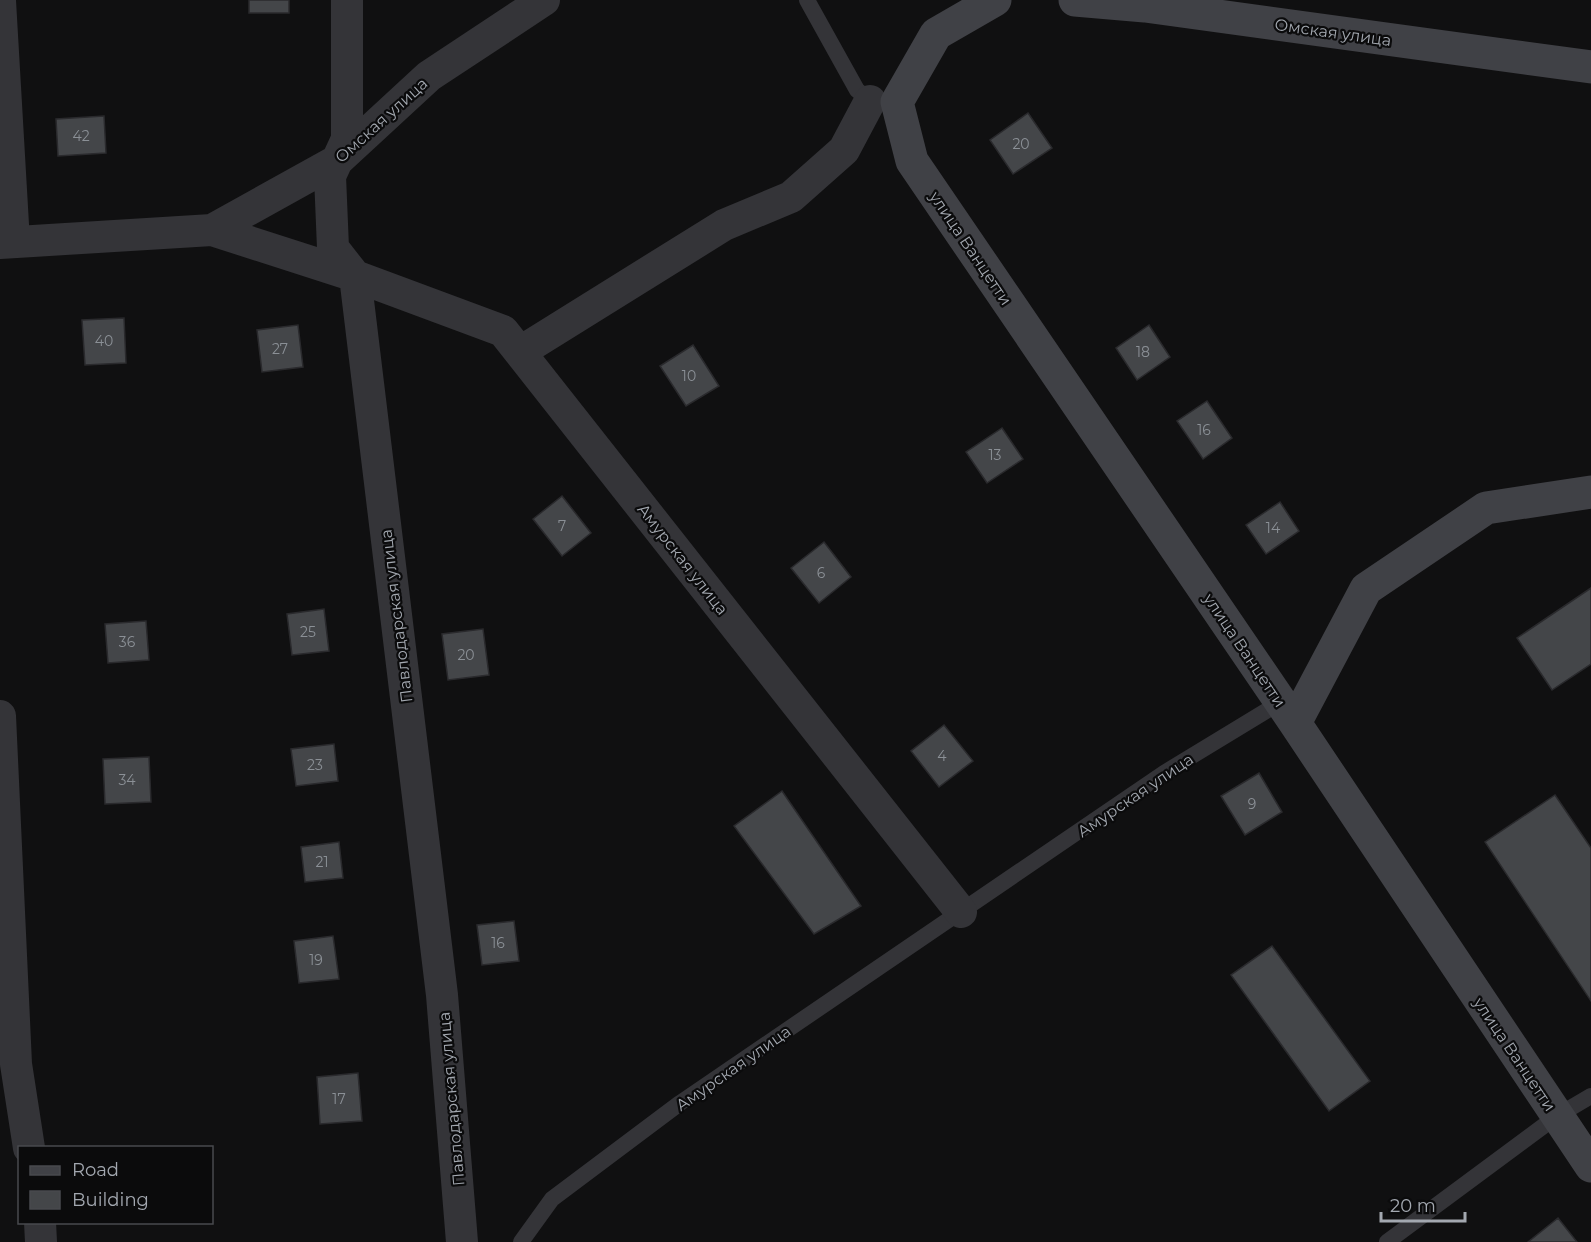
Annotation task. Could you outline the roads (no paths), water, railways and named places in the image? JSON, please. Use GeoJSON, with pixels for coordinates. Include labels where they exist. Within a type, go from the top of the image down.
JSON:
{"type":"FeatureCollection","features":[{"type":"Feature","properties":{"kind":"street"},"geometry":{"type":"LineString","coordinates":[[347,0],[347,139],[330,176],[333,248],[355,276]]}},
{"type":"Feature","properties":{"kind":"street","name":"Омская улица"},"geometry":{"type":"LineString","coordinates":[[212,230],[338,160],[429,76],[544,0]]}},
{"type":"Feature","properties":{"kind":"street"},"geometry":{"type":"LineString","coordinates":[[904,132],[897,102],[936,34],[995,0]]}},
{"type":"Feature","properties":{"kind":"street","name":"Омская улица"},"geometry":{"type":"LineString","coordinates":[[1075,0],[1145,6],[1591,68]]}},
{"type":"Feature","properties":{"kind":"street"},"geometry":{"type":"LineString","coordinates":[[0,1],[7,242],[212,230]]}},
{"type":"Feature","properties":{"kind":"street"},"geometry":{"type":"LineString","coordinates":[[520,352],[724,225],[791,197],[844,150],[870,101]]}},
{"type":"Feature","properties":{"kind":"street","name":"улица Ванцетти"},"geometry":{"type":"LineString","coordinates":[[904,132],[912,161],[1288,712],[1591,1166]]}},
{"type":"Feature","properties":{"kind":"street","name":"Амурская улица"},"geometry":{"type":"LineString","coordinates":[[212,230],[355,276],[503,331],[961,912]]}},
{"type":"Feature","properties":{"kind":"street","name":"Павлодарская улица"},"geometry":{"type":"LineString","coordinates":[[355,276],[442,995],[462,1242]]}},
{"type":"Feature","properties":{"kind":"street"},"geometry":{"type":"LineString","coordinates":[[1288,712],[1366,589],[1486,508],[1591,492]]}},
{"type":"Feature","properties":{"kind":"street"},"geometry":{"type":"LineString","coordinates":[[0,716],[16,1064],[29,1146]]}},
{"type":"Feature","properties":{"kind":"street"},"geometry":{"type":"LineString","coordinates":[[40,1224],[41,1242]]}},
{"type":"Feature","properties":{"kind":"lane"},"geometry":{"type":"LineString","coordinates":[[807,0],[858,90],[904,132]]}},
{"type":"Feature","properties":{"kind":"lane","name":"Амурская улица"},"geometry":{"type":"LineString","coordinates":[[522,1242],[552,1199],[680,1104],[1164,773],[1288,712]]}},
{"type":"Feature","properties":{"kind":"lane"},"geometry":{"type":"LineString","coordinates":[[1387,1242],[1557,1116],[1591,1096]]}}]}
